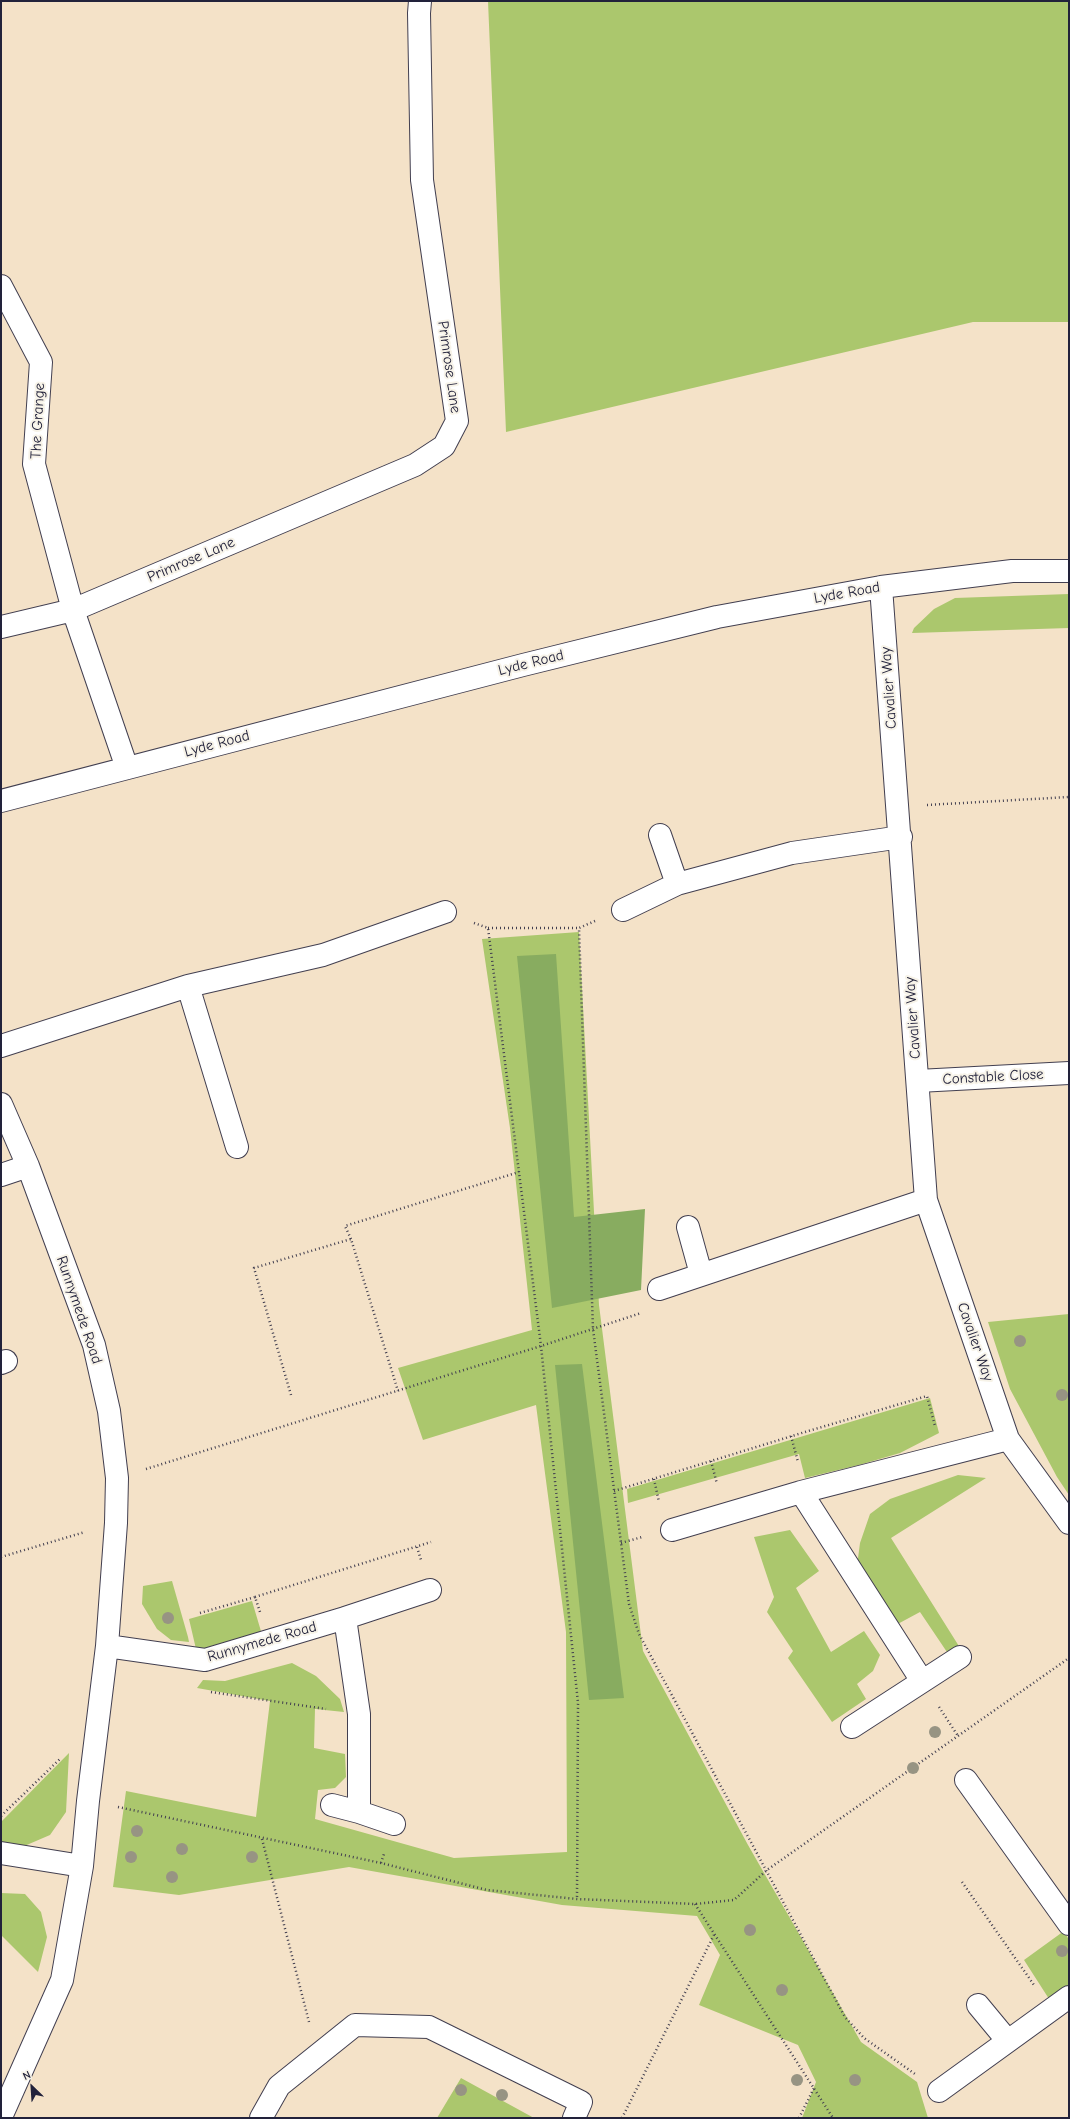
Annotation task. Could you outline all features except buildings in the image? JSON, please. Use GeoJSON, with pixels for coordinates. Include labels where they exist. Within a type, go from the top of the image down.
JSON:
{"type":"FeatureCollection","features":[{"type":"Feature","properties":{"kind":"street","name":"Primrose Lane"},"geometry":{"type":"LineString","coordinates":[[1,628],[73,610],[415,465],[444,446],[457,421],[422,180],[418,13],[420,1]]}},
{"type":"Feature","properties":{"kind":"street","name":"The Grange"},"geometry":{"type":"LineString","coordinates":[[1,286],[41,362],[34,464],[73,610]]}},
{"type":"Feature","properties":{"kind":"street","name":"Lyde Road"},"geometry":{"type":"LineString","coordinates":[[1,801],[717,617],[881,587],[1012,571],[1069,571]]}},
{"type":"Feature","properties":{"kind":"street","name":"Cavalier Way"},"geometry":{"type":"LineString","coordinates":[[881,587],[901,837],[926,1200],[1008,1439],[1069,1523]]}},
{"type":"Feature","properties":{"kind":"street"},"geometry":{"type":"LineString","coordinates":[[73,610],[127,768]]}},
{"type":"Feature","properties":{"kind":"street"},"geometry":{"type":"LineString","coordinates":[[660,835],[677,884]]}},
{"type":"Feature","properties":{"kind":"street"},"geometry":{"type":"LineString","coordinates":[[623,910],[677,884],[792,853],[901,837]]}},
{"type":"Feature","properties":{"kind":"street"},"geometry":{"type":"LineString","coordinates":[[1,1046],[188,986],[324,956],[445,912]]}},
{"type":"Feature","properties":{"kind":"street"},"geometry":{"type":"LineString","coordinates":[[188,986],[237,1147]]}},
{"type":"Feature","properties":{"kind":"street","name":"Constable Close"},"geometry":{"type":"LineString","coordinates":[[918,1081],[1069,1073]]}},
{"type":"Feature","properties":{"kind":"street","name":"Runnymede Road"},"geometry":{"type":"LineString","coordinates":[[1,1104],[28,1166],[94,1345],[109,1411],[117,1478],[116,1523],[107,1646],[88,1801],[82,1866],[62,1980],[1,2117]]}},
{"type":"Feature","properties":{"kind":"street"},"geometry":{"type":"LineString","coordinates":[[1,1175],[28,1166]]}},
{"type":"Feature","properties":{"kind":"street"},"geometry":{"type":"LineString","coordinates":[[659,1289],[926,1200]]}},
{"type":"Feature","properties":{"kind":"street"},"geometry":{"type":"LineString","coordinates":[[688,1228],[701,1274]]}},
{"type":"Feature","properties":{"kind":"street"},"geometry":{"type":"LineString","coordinates":[[672,1530],[801,1492],[1008,1439]]}},
{"type":"Feature","properties":{"kind":"street"},"geometry":{"type":"LineString","coordinates":[[801,1492],[922,1681]]}},
{"type":"Feature","properties":{"kind":"street","name":"Runnymede Road"},"geometry":{"type":"LineString","coordinates":[[107,1646],[205,1660],[345,1618],[430,1590]]}},
{"type":"Feature","properties":{"kind":"street"},"geometry":{"type":"LineString","coordinates":[[345,1618],[359,1714],[359,1812]]}},
{"type":"Feature","properties":{"kind":"street"},"geometry":{"type":"LineString","coordinates":[[852,1727],[960,1657]]}},
{"type":"Feature","properties":{"kind":"street"},"geometry":{"type":"LineString","coordinates":[[966,1780],[1069,1924]]}},
{"type":"Feature","properties":{"kind":"street"},"geometry":{"type":"LineString","coordinates":[[332,1805],[359,1812],[394,1824]]}},
{"type":"Feature","properties":{"kind":"street"},"geometry":{"type":"LineString","coordinates":[[1,1853],[82,1866]]}},
{"type":"Feature","properties":{"kind":"street"},"geometry":{"type":"LineString","coordinates":[[939,2091],[1007,2040],[1069,1997]]}},
{"type":"Feature","properties":{"kind":"street"},"geometry":{"type":"LineString","coordinates":[[978,2004],[1007,2040]]}},
{"type":"Feature","properties":{"kind":"street"},"geometry":{"type":"LineString","coordinates":[[261,2118],[279,2086],[355,2026],[429,2027],[581,2102],[574,2118]]}},
{"type":"Feature","properties":{"kind":"path"},"geometry":{"type":"LineString","coordinates":[[898,807],[1069,797]]}},
{"type":"Feature","properties":{"kind":"path"},"geometry":{"type":"LineString","coordinates":[[445,912],[488,928],[579,928]]}},
{"type":"Feature","properties":{"kind":"path"},"geometry":{"type":"LineString","coordinates":[[488,928],[541,1346],[578,1703],[577,1899]]}},
{"type":"Feature","properties":{"kind":"path"},"geometry":{"type":"LineString","coordinates":[[398,1391],[351,1240],[345,1226],[519,1172]]}},
{"type":"Feature","properties":{"kind":"path"},"geometry":{"type":"LineString","coordinates":[[291,1395],[254,1268],[351,1240]]}},
{"type":"Feature","properties":{"kind":"path"},"geometry":{"type":"LineString","coordinates":[[117,1478],[541,1346],[665,1305],[659,1289]]}},
{"type":"Feature","properties":{"kind":"path"},"geometry":{"type":"LineString","coordinates":[[614,1491],[927,1396]]}},
{"type":"Feature","properties":{"kind":"path"},"geometry":{"type":"LineString","coordinates":[[1,1557],[116,1523]]}},
{"type":"Feature","properties":{"kind":"path"},"geometry":{"type":"LineString","coordinates":[[200,1613],[431,1542]]}},
{"type":"Feature","properties":{"kind":"path"},"geometry":{"type":"LineString","coordinates":[[255,1597],[268,1641]]}},
{"type":"Feature","properties":{"kind":"path"},"geometry":{"type":"LineString","coordinates":[[88,1801],[381,1863],[487,1890],[577,1899],[695,1904],[734,1900],[767,1870],[1069,1658]]}},
{"type":"Feature","properties":{"kind":"path"},"geometry":{"type":"LineString","coordinates":[[204,1691],[359,1714]]}},
{"type":"Feature","properties":{"kind":"path"},"geometry":{"type":"LineString","coordinates":[[1,1816],[63,1756]]}},
{"type":"Feature","properties":{"kind":"path"},"geometry":{"type":"LineString","coordinates":[[262,1839],[317,2055]]}},
{"type":"Feature","properties":{"kind":"path"},"geometry":{"type":"LineString","coordinates":[[962,1882],[1051,2010]]}},
{"type":"Feature","properties":{"kind":"path"},"geometry":{"type":"LineString","coordinates":[[695,1904],[833,2118]]}},
{"type":"Feature","properties":{"kind":"path"},"geometry":{"type":"LineString","coordinates":[[622,2118],[715,1934]]}},
{"type":"Feature","properties":{"kind":"path"},"geometry":{"type":"LineString","coordinates":[[798,2118],[814,2088]]}},
{"type":"Feature","properties":{"kind":"green space"},"geometry":{"type":"Polygon","coordinates":[[[488,1],[1069,1],[1069,322],[973,322],[506,432],[488,1]]]}},
{"type":"Feature","properties":{"kind":"green space"},"geometry":{"type":"Polygon","coordinates":[[[1069,594],[1069,628],[912,633],[914,628],[934,609],[955,598],[1069,594]]]}},
{"type":"Feature","properties":{"kind":"green space"},"geometry":{"type":"Polygon","coordinates":[[[579,932],[599,1305],[643,1651],[748,1845],[861,2042],[917,2082],[928,2118],[802,2118],[816,2082],[798,2045],[699,2005],[720,1955],[697,1916],[562,1905],[349,1867],[179,1895],[113,1887],[126,1791],[256,1817],[270,1701],[197,1688],[203,1680],[225,1681],[292,1663],[316,1676],[340,1699],[344,1712],[315,1709],[314,1748],[345,1754],[346,1777],[335,1788],[318,1790],[315,1819],[454,1858],[567,1852],[566,1632],[536,1405],[423,1440],[398,1368],[532,1330],[510,1128],[482,939],[579,932]]]}},
{"type":"Feature","properties":{"kind":"green space"},"geometry":{"type":"Polygon","coordinates":[[[556,954],[574,1217],[645,1209],[641,1290],[552,1308],[517,956],[556,954]]]}},
{"type":"Feature","properties":{"kind":"green space"},"geometry":{"type":"Polygon","coordinates":[[[1069,1314],[1069,1495],[1057,1477],[1010,1389],[988,1322],[1069,1314]]]}},
{"type":"Feature","properties":{"kind":"green space"},"geometry":{"type":"Polygon","coordinates":[[[582,1364],[624,1698],[589,1700],[555,1365],[582,1364]]]}},
{"type":"Feature","properties":{"kind":"green space"},"geometry":{"type":"Polygon","coordinates":[[[930,1398],[939,1433],[900,1453],[805,1478],[799,1454],[628,1503],[627,1489],[930,1398]]]}},
{"type":"Feature","properties":{"kind":"green space"},"geometry":{"type":"Polygon","coordinates":[[[958,1475],[986,1478],[891,1538],[962,1651],[951,1658],[920,1612],[894,1626],[857,1566],[860,1543],[870,1514],[890,1499],[958,1475]]]}},
{"type":"Feature","properties":{"kind":"green space"},"geometry":{"type":"Polygon","coordinates":[[[790,1530],[819,1571],[796,1588],[831,1652],[864,1631],[880,1655],[873,1671],[857,1684],[866,1699],[832,1722],[788,1658],[793,1651],[767,1612],[774,1597],[754,1537],[790,1530]]]}},
{"type":"Feature","properties":{"kind":"green space"},"geometry":{"type":"Polygon","coordinates":[[[172,1581],[189,1642],[171,1640],[157,1629],[142,1604],[143,1586],[172,1581]]]}},
{"type":"Feature","properties":{"kind":"green space"},"geometry":{"type":"Polygon","coordinates":[[[252,1601],[263,1638],[208,1651],[196,1649],[189,1619],[252,1601]]]}},
{"type":"Feature","properties":{"kind":"green space"},"geometry":{"type":"Polygon","coordinates":[[[69,1753],[66,1812],[50,1835],[22,1847],[1,1844],[1,1822],[69,1753]]]}},
{"type":"Feature","properties":{"kind":"green space"},"geometry":{"type":"Polygon","coordinates":[[[1,1893],[25,1894],[41,1912],[47,1937],[38,1972],[1,1935],[1,1893]]]}},
{"type":"Feature","properties":{"kind":"green space"},"geometry":{"type":"Polygon","coordinates":[[[1064,1931],[1069,1940],[1069,1990],[1051,2002],[1024,1960],[1064,1931]]]}},
{"type":"Feature","properties":{"kind":"green space"},"geometry":{"type":"Polygon","coordinates":[[[461,2078],[534,2118],[437,2118],[461,2078]]]}}]}
